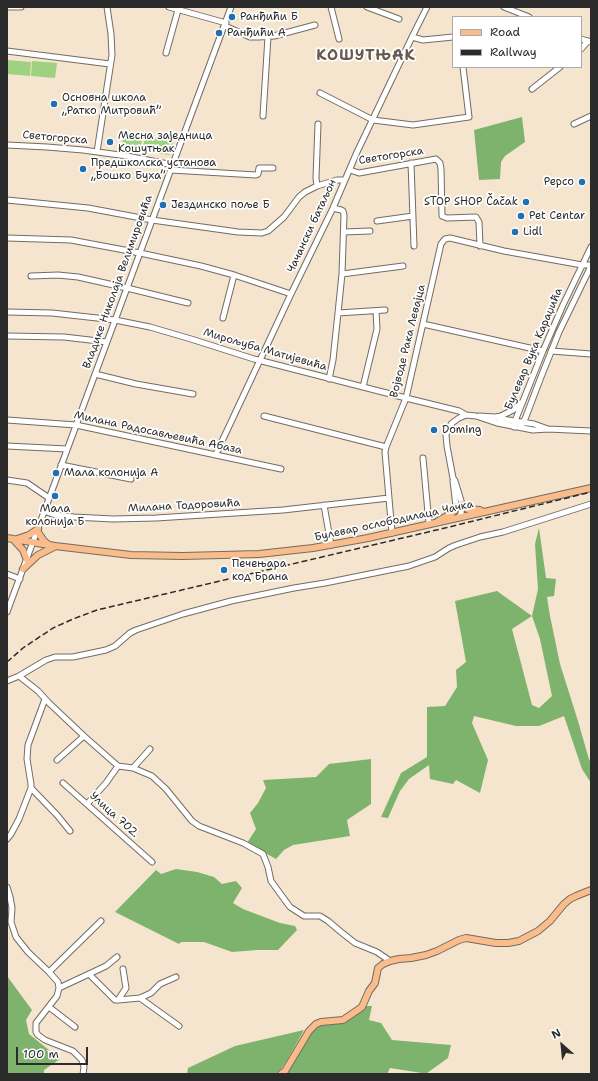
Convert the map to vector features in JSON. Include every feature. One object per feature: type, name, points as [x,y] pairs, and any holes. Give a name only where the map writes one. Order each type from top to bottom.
[{"type":"main road","name":"Булевар ослободилаца Чачка","points":[[12,539],[52,546],[131,555],[183,556],[254,554],[331,545],[392,533],[461,516],[591,488]]},
{"type":"main road","points":[[462,504],[468,509],[485,512]]},
{"type":"main road","points":[[436,523],[454,511],[456,506]]},
{"type":"main road","points":[[12,539],[29,535],[38,530],[42,538],[52,546],[38,555],[24,569]]},
{"type":"main road","points":[[12,539],[23,550],[27,560]]},
{"type":"main road","points":[[281,1074],[285,1071],[309,1031],[316,1024],[344,1020],[362,1007],[369,991],[375,983],[378,968],[384,964],[390,961],[437,952],[459,940],[466,938],[496,943],[519,941],[538,931],[550,921],[570,899],[591,890]]},
{"type":"street","points":[[7,7],[21,7]]},
{"type":"street","points":[[97,152],[112,55],[112,41],[107,7]]},
{"type":"street","points":[[169,7],[225,24],[250,36],[268,37],[315,25]]},
{"type":"street","name":"Владике Николаја Велимировића","points":[[7,612],[231,7]]},
{"type":"street","points":[[331,7],[339,39]]},
{"type":"street","points":[[367,7],[399,19]]},
{"type":"street","name":"Чачански батаљон","points":[[216,454],[290,294],[333,208],[427,7]]},
{"type":"street","points":[[504,7],[519,15]]},
{"type":"street","points":[[166,53],[178,10]]},
{"type":"street","points":[[263,116],[268,37]]},
{"type":"street","points":[[412,37],[424,40],[452,37]]},
{"type":"street","points":[[7,51],[110,64]]},
{"type":"street","points":[[320,93],[374,120],[413,124],[469,117],[463,68]]},
{"type":"street","points":[[532,89],[559,68]]},
{"type":"street","points":[[574,124],[591,116]]},
{"type":"street","points":[[317,186],[318,124]]},
{"type":"street","name":"Светогорска","points":[[7,145],[52,147],[97,152],[172,168],[256,175],[258,174],[258,168],[273,168]]},
{"type":"street","name":"Светогорска","points":[[350,170],[359,172],[436,159],[440,164],[441,169],[442,216],[447,218],[476,217],[479,222],[480,246]]},
{"type":"street","points":[[411,163],[414,246]]},
{"type":"street","points":[[7,200],[83,208],[152,220],[238,232],[262,233],[268,231],[284,218],[302,195],[317,186],[337,180],[345,180]]},
{"type":"street","points":[[329,379],[333,360],[342,274],[344,232],[344,213],[341,210],[333,208]]},
{"type":"street","points":[[377,221],[413,216]]},
{"type":"street","points":[[344,232],[370,231]]},
{"type":"street","points":[[7,238],[71,240],[140,253],[201,266],[234,275],[290,294]]},
{"type":"street","name":"Војводе Рака Левајца","points":[[392,533],[385,452],[386,446],[406,398],[441,244],[445,239],[450,238],[480,246]]},
{"type":"street","points":[[480,246],[591,266]]},
{"type":"street","name":"Булевар Вука Караџића","points":[[591,247],[563,305],[514,424],[521,424],[523,422],[567,315],[591,266]]},
{"type":"street","points":[[342,274],[403,266]]},
{"type":"street","points":[[31,276],[51,275],[72,277],[127,288],[188,303]]},
{"type":"street","points":[[223,318],[234,275]]},
{"type":"street","points":[[338,313],[386,310]]},
{"type":"street","points":[[363,387],[378,329],[376,311]]},
{"type":"street","name":"Мирољуба Матијевића","points":[[7,312],[52,313],[115,320],[150,327],[260,361],[459,410],[466,415],[476,416],[496,423],[514,424]]},
{"type":"street","points":[[423,324],[543,351]]},
{"type":"street","points":[[7,336],[64,337],[107,342]]},
{"type":"street","points":[[552,351],[591,354]]},
{"type":"street","points":[[95,374],[136,384],[193,394]]},
{"type":"street","points":[[476,416],[501,416],[510,412],[522,402]]},
{"type":"street","points":[[461,516],[456,506],[446,435],[452,423],[466,415]]},
{"type":"street","points":[[264,416],[386,446]]},
{"type":"street","points":[[495,417],[533,430],[548,428],[591,431]]},
{"type":"street","name":"Милана Радосављевића Абаза","points":[[7,420],[76,425],[281,469]]},
{"type":"street","points":[[523,422],[548,428]]},
{"type":"street","points":[[7,446],[67,449]]},
{"type":"street","points":[[423,458],[429,524]]},
{"type":"street","points":[[62,465],[131,479]]},
{"type":"street","points":[[453,478],[462,504],[461,516]]},
{"type":"street","points":[[7,480],[27,483],[49,498]]},
{"type":"street","name":"Милана Тодоровића","points":[[44,511],[74,517],[138,519],[283,510],[389,498]]},
{"type":"street","points":[[7,681],[19,676],[46,660],[55,657],[73,657],[106,650],[115,646],[136,630],[183,614],[294,588],[409,566],[435,557],[456,545],[480,537],[503,532],[591,504]]},
{"type":"street","points":[[324,505],[331,545]]},
{"type":"street","points":[[7,574],[20,579]]},
{"type":"street","points":[[19,676],[38,691],[84,736],[118,766],[133,768],[152,776],[166,789],[192,821],[199,826],[243,843],[264,854],[271,881],[290,907],[304,916],[320,916],[355,943],[377,952],[390,961]]},
{"type":"street","points":[[7,839],[19,819],[31,788],[27,759],[28,745],[45,699]]},
{"type":"street","points":[[57,760],[84,736]]},
{"type":"street","points":[[133,768],[150,749]]},
{"type":"street","points":[[87,804],[106,783],[118,766]]},
{"type":"street","name":"Улица 702.","points":[[63,783],[152,862]]},
{"type":"street","points":[[31,788],[70,831]]},
{"type":"street","points":[[7,887],[12,908],[11,922],[16,937],[28,952],[58,982],[59,988],[57,996],[36,1023],[36,1032],[45,1040],[73,1051],[82,1060],[84,1067],[83,1074]]},
{"type":"street","points":[[49,972],[101,921]]},
{"type":"street","points":[[59,988],[106,966],[117,957]]},
{"type":"street","points":[[118,1000],[126,988],[123,969]]},
{"type":"street","points":[[89,974],[115,1000],[140,998],[150,993],[160,984],[176,977]]},
{"type":"street","points":[[140,998],[179,1026]]},
{"type":"street","points":[[49,1007],[75,1027]]},
{"type":"green space","points":[[7,60],[31,62],[30,76],[7,74]]},
{"type":"green space","points":[[32,61],[57,63],[55,78],[31,76]]},
{"type":"green space","points":[[522,117],[525,142],[505,156],[501,162],[500,179],[479,180],[474,130]]},
{"type":"green space","points":[[123,137],[142,140],[140,150],[122,147]]},
{"type":"green space","points":[[145,137],[173,142],[170,155],[142,151]]},
{"type":"green space","points":[[539,528],[546,578],[556,579],[554,596],[547,597],[550,616],[560,664],[591,764],[591,783],[582,769],[564,716],[539,726],[516,726],[474,716],[472,723],[488,760],[480,793],[456,780],[453,784],[430,779],[429,765],[409,779],[400,791],[388,818],[381,817],[401,773],[427,757],[427,707],[445,706],[457,687],[456,670],[466,662],[455,601],[497,591],[532,616],[538,589],[535,544]],"holes":[[[532,616],[540,639],[552,696],[539,708],[532,705],[512,629]]]},
{"type":"green space","points":[[371,759],[371,804],[347,820],[350,836],[293,845],[284,850],[276,859],[247,843],[256,829],[250,813],[258,803],[266,788],[263,780],[316,777],[329,764]]},
{"type":"green space","points":[[176,869],[197,872],[214,877],[222,884],[236,881],[242,888],[233,903],[243,909],[280,923],[295,926],[297,930],[278,950],[232,952],[204,942],[181,942],[179,944],[115,912],[156,870],[161,874]]},
{"type":"green space","points":[[7,976],[32,1010],[26,1020],[29,1034],[60,1059],[44,1070],[44,1074],[7,1074]]},
{"type":"green space","points":[[366,1006],[372,1006],[369,1020],[381,1023],[392,1040],[451,1045],[448,1058],[427,1073],[428,1074],[390,1068],[387,1074],[284,1074],[309,1038],[314,1024],[338,1023]]},
{"type":"green space","points":[[304,1030],[287,1060],[281,1069],[275,1074],[187,1074],[188,1068],[235,1046]]},
{"type":"railway","points":[[7,662],[23,648],[53,628],[97,610],[591,492]]},
{"type":"place","name":"Ранђићи Б","points":[[232,17]]},
{"type":"place","name":"Ранђићи А","points":[[219,33]]},
{"type":"place","name":"Основна школа „Ратко Митровић”","points":[[54,104]]},
{"type":"place","name":"Месна заједница Кошутњак","points":[[110,142]]},
{"type":"place","name":"Предшколска установа „Бошко Буха”","points":[[83,169]]},
{"type":"place","name":"Pepco","points":[[582,182]]},
{"type":"place","name":"STOP SHOP Čačak","points":[[526,202]]},
{"type":"place","name":"Јездинско поље Б","points":[[163,205]]},
{"type":"place","name":"Pet Centar","points":[[521,216]]},
{"type":"place","name":"Lidl","points":[[515,232]]},
{"type":"place","name":"Doming","points":[[434,430]]},
{"type":"place","name":"Мала колонија А","points":[[56,473]]},
{"type":"place","name":"Мала колонија Б","points":[[55,496]]},
{"type":"place","name":"Печењара код Брана","points":[[224,570]]},
{"type":"district","name":"КОШУТЊАК","points":[[366,56]]}]
